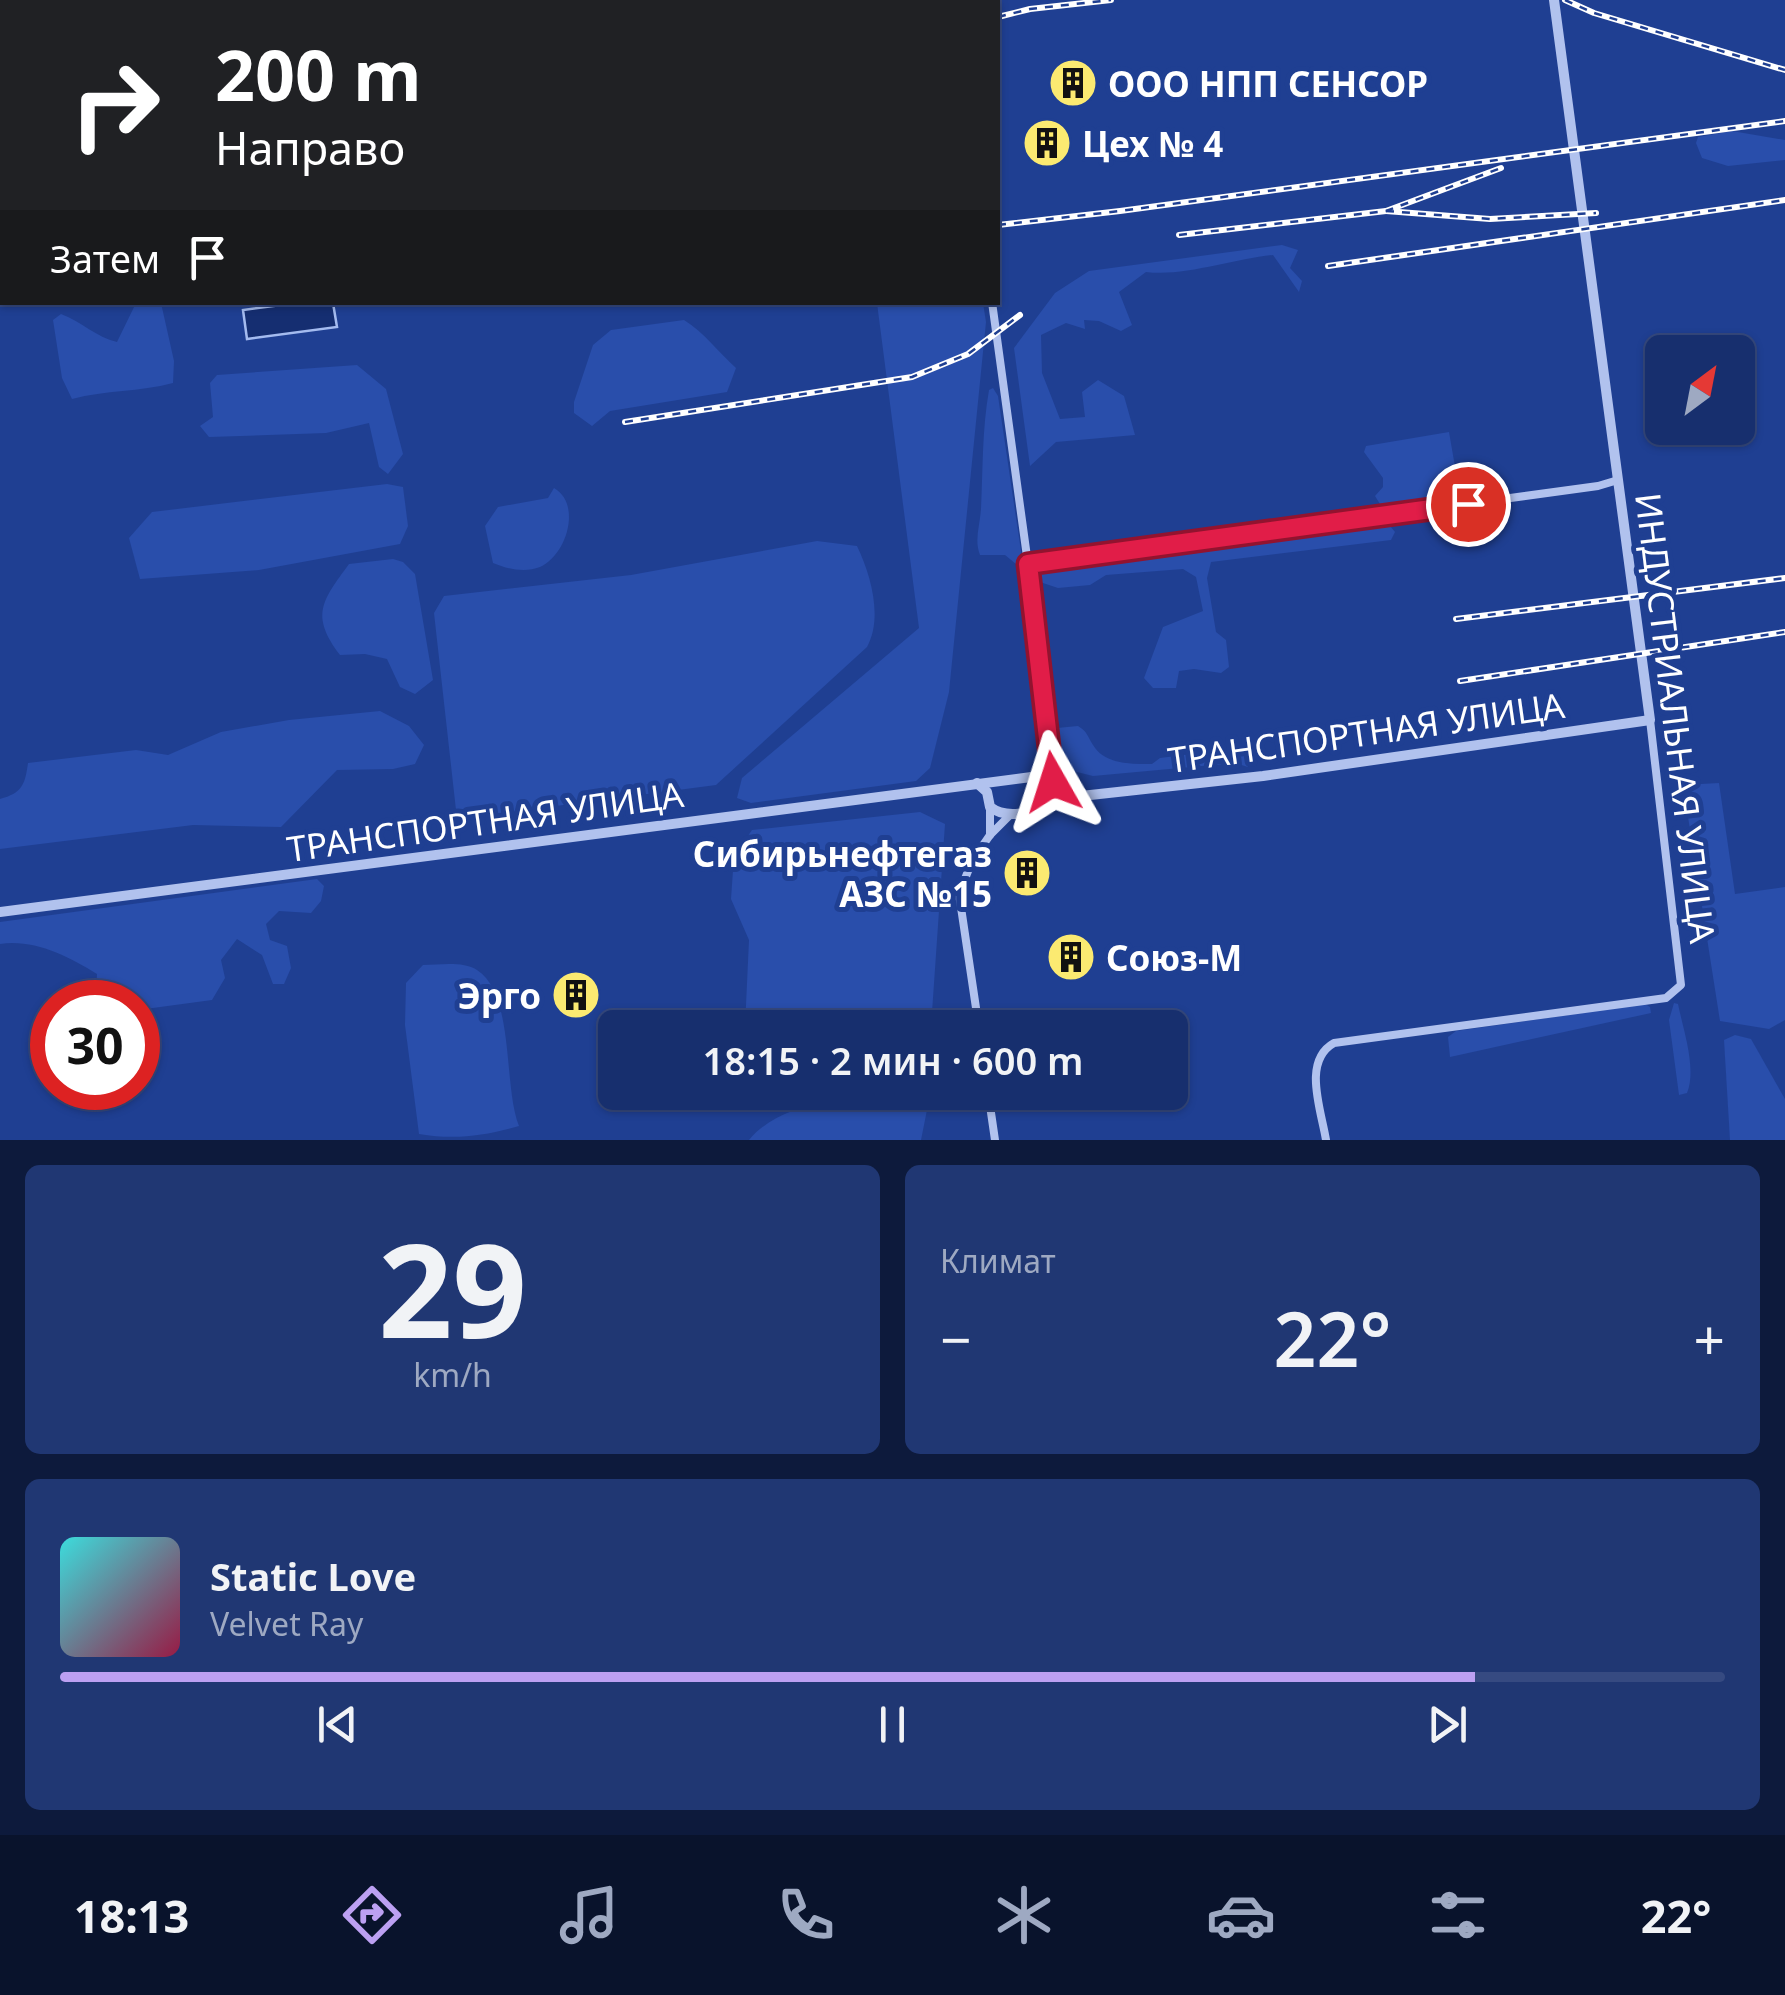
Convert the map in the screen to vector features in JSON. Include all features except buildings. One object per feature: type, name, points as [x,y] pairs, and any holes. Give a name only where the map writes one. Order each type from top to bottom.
[{"type":"street","name":"ИНДУСТРИАЛЬНАЯ УЛИЦА","points":[[1326,1140],[1316,1063],[1322,1050],[1334,1043],[1666,998],[1682,985],[1554,0]]},
{"type":"street","points":[[992,305],[1028,564],[1054,799]]},
{"type":"street","points":[[1028,564],[1598,486],[1618,480]]},
{"type":"street","name":"ТРАНСПОРТНАЯ УЛИЦА","points":[[1010,815],[1054,799],[1263,776],[1650,720]]},
{"type":"street","points":[[1050,748],[1039,776],[1089,796]]},
{"type":"street","name":"ТРАНСПОРТНАЯ УЛИЦА","points":[[0,912],[1039,776]]},
{"type":"street","points":[[987,792],[996,781]]},
{"type":"street","points":[[977,783],[987,792],[990,835]]},
{"type":"street","points":[[990,807],[999,814],[1010,815]]},
{"type":"street","points":[[976,1010],[960,894],[972,861],[1010,815]]},
{"type":"street","points":[[991,1110],[995,1140]]},
{"type":"shaded area","points":[[1732,131],[1785,140],[1785,160],[1728,166],[1702,158],[1696,143],[1698,137]]},
{"type":"shaded area","points":[[1282,245],[1298,250],[1290,268],[1302,281],[1299,292],[1273,255],[1192,270],[1146,272],[1119,292],[1132,325],[1121,331],[1099,321],[1084,320],[1085,329],[1066,323],[1041,335],[1042,373],[1060,419],[1085,417],[1082,392],[1098,380],[1124,396],[1135,435],[1056,442],[1030,466],[1014,348],[1055,293],[1089,271]]},
{"type":"shaded area","points":[[135,305],[161,305],[174,361],[173,383],[72,399],[62,378],[53,320],[61,314],[117,342]]},
{"type":"shaded area","points":[[333,305],[337,327],[247,339],[243,310]]},
{"type":"shaded area","points":[[877,305],[983,305],[986,322],[949,692],[930,768],[916,781],[751,803],[737,798],[742,778],[919,628]]},
{"type":"shaded area","points":[[684,320],[736,368],[727,392],[610,411],[592,426],[574,413],[593,345],[611,330]]},
{"type":"shaded area","points":[[357,365],[386,389],[403,454],[388,474],[379,467],[369,423],[326,433],[209,437],[200,426],[213,417],[210,383],[217,375]]},
{"type":"shaded area","points":[[993,388],[998,396],[1022,558],[1016,564],[1005,555],[980,555],[977,544],[985,420],[989,390]]},
{"type":"shaded area","points":[[1449,432],[1458,484],[1479,483],[1477,492],[1380,504],[1375,496],[1383,487],[1383,478],[1364,452],[1366,446]]},
{"type":"shaded area","points":[[387,484],[403,487],[408,526],[400,544],[259,570],[140,579],[129,538],[152,512]]},
{"type":"shaded area","points":[[554,488],[563,495],[569,517],[558,552],[534,569],[516,570],[493,563],[485,526],[498,507],[548,498]]},
{"type":"shaded area","points":[[1386,521],[1395,532],[1391,540],[1211,562],[1207,578],[1216,632],[1226,640],[1229,667],[1221,673],[1179,671],[1176,688],[1153,688],[1144,678],[1163,627],[1203,611],[1196,577],[1183,569],[1106,575],[1090,585],[1058,588],[1037,581],[1036,570]]},
{"type":"shaded area","points":[[817,541],[857,546],[873,596],[872,636],[867,647],[716,785],[457,819],[434,613],[444,596],[631,575]]},
{"type":"shaded area","points":[[393,559],[403,562],[415,574],[433,680],[415,694],[400,687],[387,659],[365,654],[340,655],[323,618],[326,599],[349,564]]},
{"type":"shaded area","points":[[380,711],[409,726],[424,745],[415,764],[393,769],[337,770],[281,827],[193,825],[0,849],[0,799],[21,787],[28,763],[136,750],[168,755],[221,732]]},
{"type":"shaded area","points":[[1078,726],[1098,752],[1120,762],[1152,764],[1160,758],[1239,748],[1246,751],[1248,767],[1235,763],[1093,776],[1073,771],[1061,749],[1057,728]]},
{"type":"shaded area","points":[[1719,783],[1735,894],[1785,887],[1785,1020],[1769,1029],[1720,1021],[1683,785]]},
{"type":"shaded area","points":[[920,812],[945,824],[932,1010],[746,1010],[749,940],[731,899],[734,856],[752,830]]},
{"type":"shaded area","points":[[317,879],[324,886],[321,901],[311,913],[279,911],[266,924],[270,940],[287,946],[291,968],[284,984],[273,984],[262,955],[237,939],[221,960],[225,978],[212,1000],[160,1007],[160,980],[97,980],[97,974],[50,950],[0,944],[0,922]]},
{"type":"shaded area","points":[[423,965],[465,965],[489,982],[503,1019],[519,1126],[470,1136],[419,1134],[405,1025],[406,983]]},
{"type":"shaded area","points":[[1674,1003],[1678,1004],[1691,1072],[1687,1093],[1679,1095],[1669,1020]]},
{"type":"shaded area","points":[[1645,1004],[1651,1013],[1450,1057],[1448,1037],[1456,1031]]},
{"type":"shaded area","points":[[1735,1035],[1751,1039],[1785,1099],[1785,1140],[1730,1140],[1724,1040]]},
{"type":"shaded area","points":[[796,1110],[927,1110],[921,1140],[749,1140],[778,1117]]},
{"type":"railway","points":[[1000,16],[1030,9],[1111,0]]},
{"type":"railway","points":[[1565,0],[1594,13],[1785,70]]},
{"type":"railway","points":[[1000,225],[1785,121]]},
{"type":"railway","points":[[1179,235],[1386,211],[1501,168]]},
{"type":"railway","points":[[1328,266],[1785,200]]},
{"type":"railway","points":[[1386,211],[1490,219],[1596,213]]},
{"type":"railway","points":[[625,422],[912,377],[968,354],[1020,315]]},
{"type":"railway","points":[[1456,619],[1785,578]]},
{"type":"railway","points":[[1460,681],[1785,632]]},
{"type":"place","name":"ООО НПП СЕНСОР","points":[[1073,83]]},
{"type":"place","name":"Цех № 4","points":[[1047,143]]},
{"type":"place","name":"Сибирьнефтегаз АЗС №15","points":[[1027,873]]},
{"type":"place","name":"Союз-М","points":[[1071,957]]},
{"type":"place","name":"Эрго","points":[[576,995]]},
{"type":"route","points":[[1053,782],[1028,564],[1468,504]]}]
